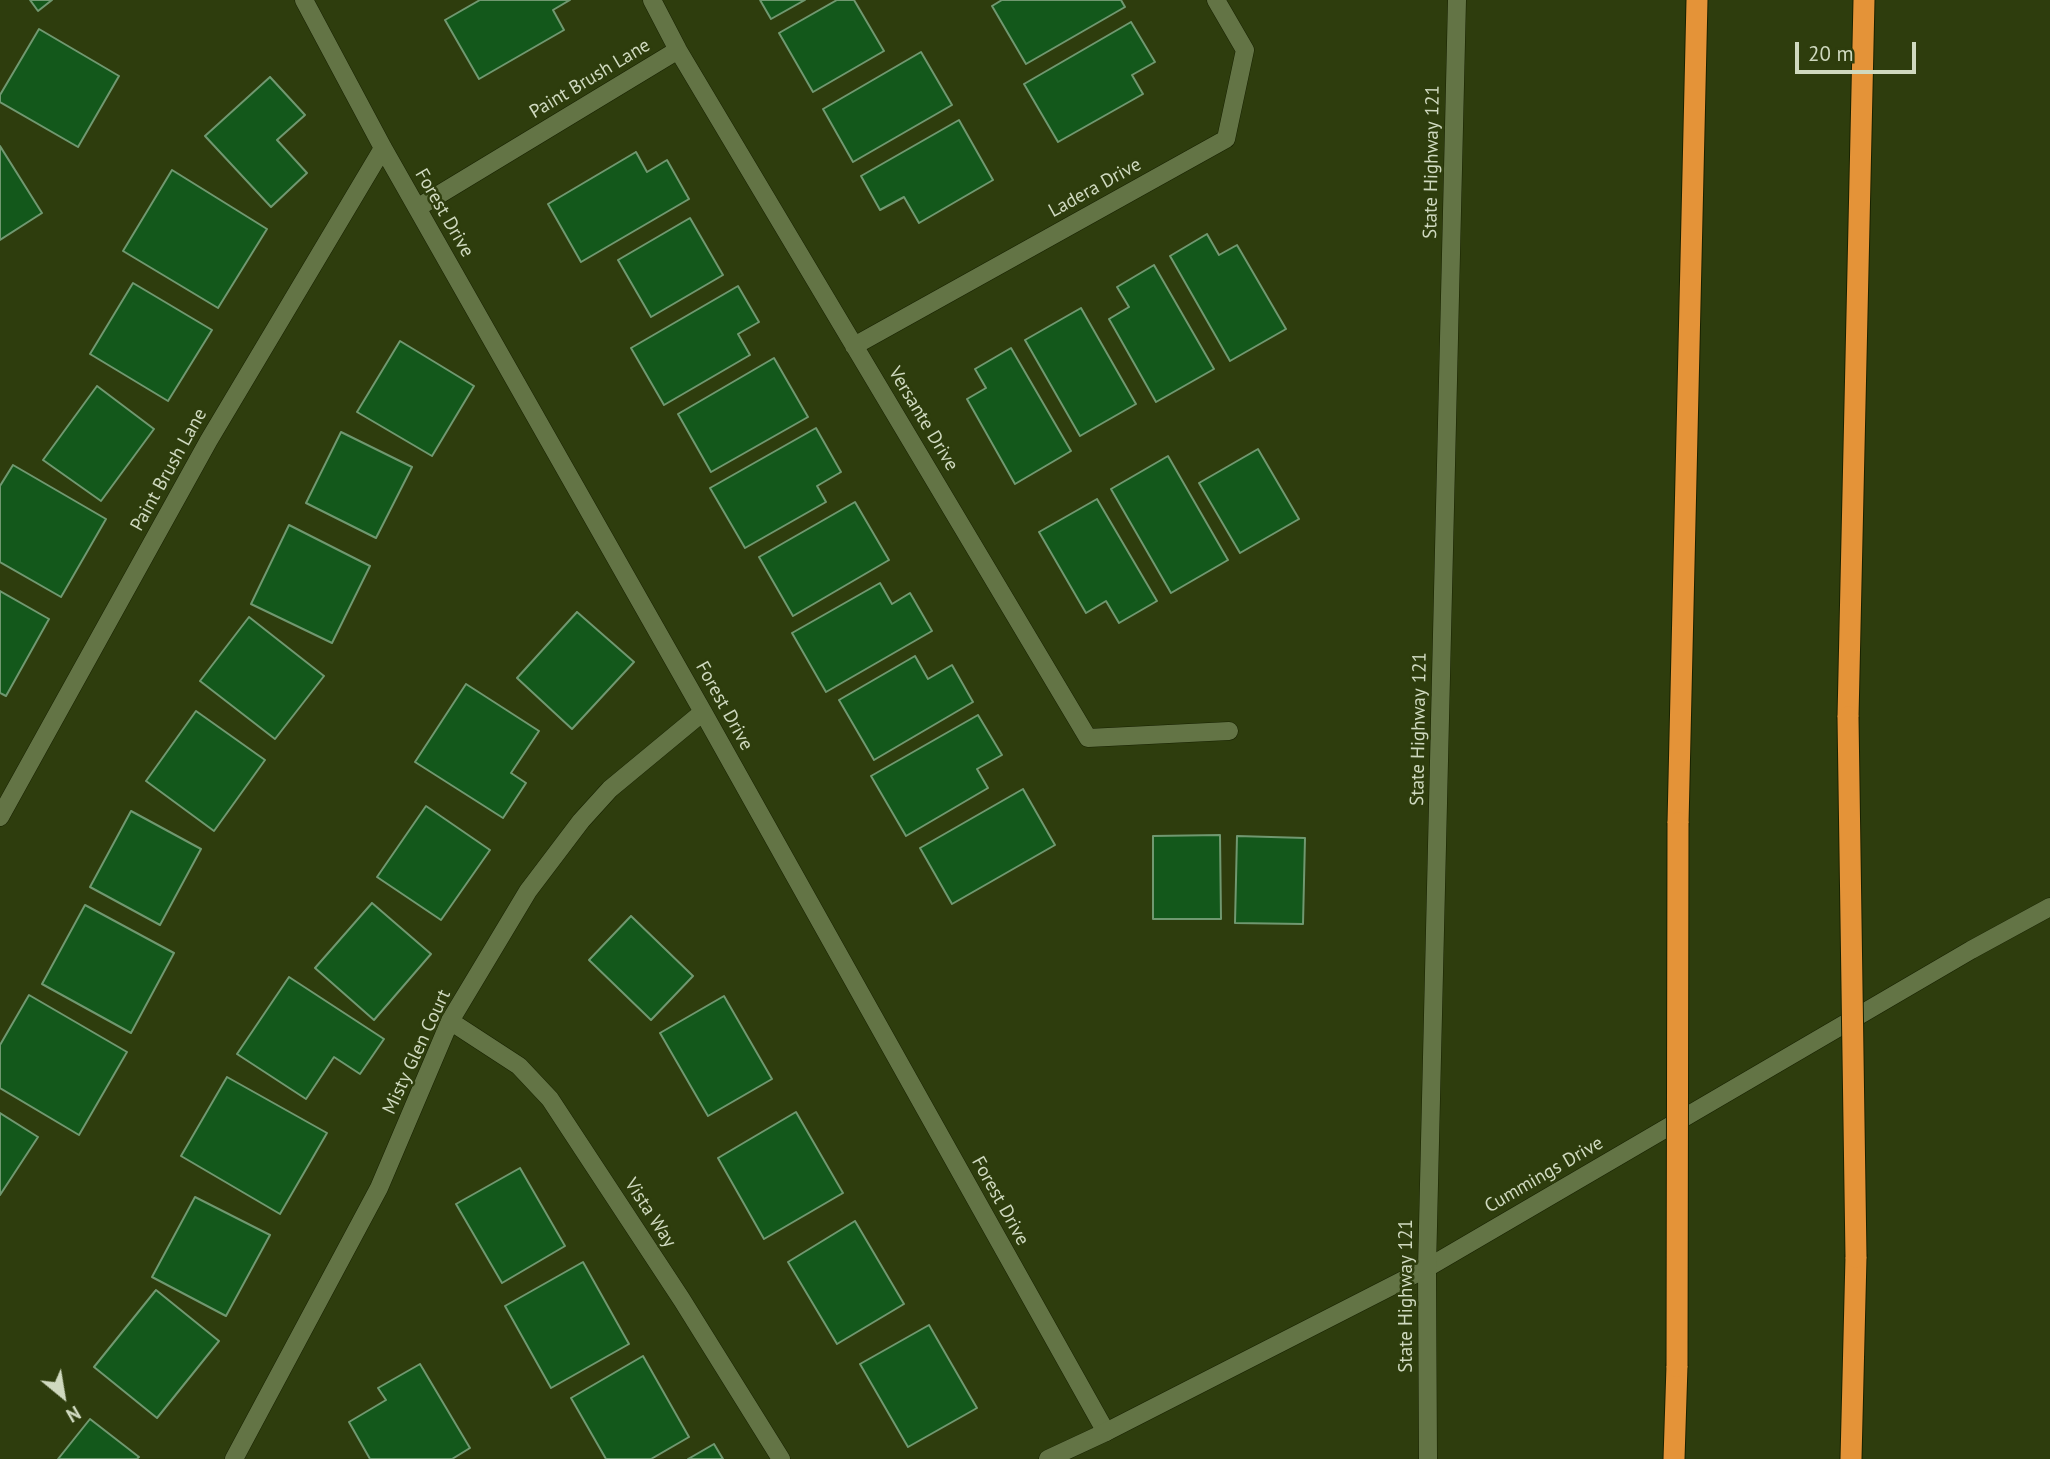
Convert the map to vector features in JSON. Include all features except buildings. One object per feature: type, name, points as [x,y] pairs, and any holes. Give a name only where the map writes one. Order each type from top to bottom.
[{"type":"highway","points":[[1674,1459],[1677,1366],[1678,823],[1697,0]]},
{"type":"highway","points":[[1851,1459],[1856,1257],[1848,717],[1864,0]]},
{"type":"street","name":"Forest Drive","points":[[304,0],[383,148],[703,712],[1106,1432]]},
{"type":"street","name":"Versante Drive","points":[[652,0],[678,50],[1088,738],[1229,731]]},
{"type":"street","name":"Ladera Drive","points":[[854,346],[1226,138],[1245,50],[1216,0]]},
{"type":"street","name":"State Highway 121","points":[[1428,1459],[1427,1268],[1457,0]]},
{"type":"street","name":"Paint Brush Lane","points":[[417,208],[678,50]]},
{"type":"street","name":"Paint Brush Lane","points":[[0,817],[209,440],[383,148]]},
{"type":"street","name":"Misty Glen Court","points":[[234,1459],[379,1188],[450,1021],[527,891],[581,821],[610,789],[703,712]]},
{"type":"street","name":"Cummings Drive","points":[[1048,1459],[1427,1268],[2050,906]]},
{"type":"street","name":"Vista Way","points":[[450,1021],[520,1066],[550,1099],[682,1300],[781,1459]]}]
